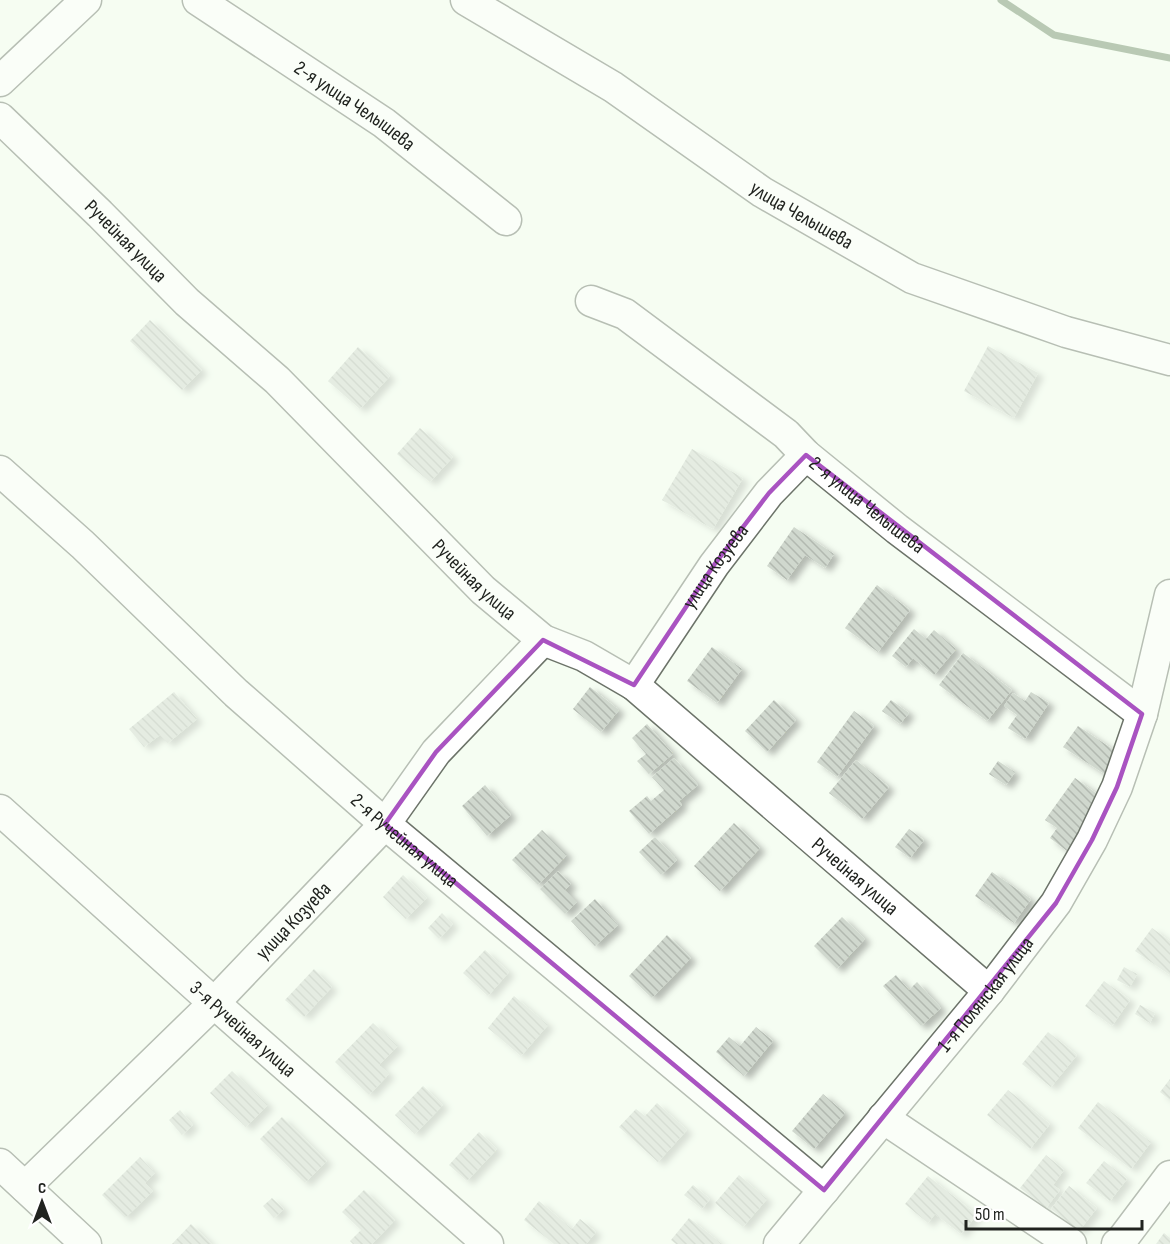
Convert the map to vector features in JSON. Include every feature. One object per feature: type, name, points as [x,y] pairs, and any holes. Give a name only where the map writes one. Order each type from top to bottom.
[{"type":"street","points":[[0,81],[86,0]]},
{"type":"street","name":"2-я улица Челышева","points":[[198,0],[384,123],[506,220]]},
{"type":"street","name":"улица Челышева","points":[[466,0],[613,87],[762,192],[912,279],[1066,332],[1170,360]]},
{"type":"street","name":"Ручейная улица","points":[[0,118],[187,302],[276,381],[483,590],[543,640],[584,656],[634,685],[989,991]]},
{"type":"street","name":"2-я улица Челышева","points":[[591,301],[625,314],[786,434],[806,455],[897,529],[1142,714]]},
{"type":"street","name":"улица Козуева","points":[[634,685],[714,565],[769,493],[806,455]]},
{"type":"street","name":"2-я Ручейная улица","points":[[0,471],[82,545],[236,693],[385,824],[824,1190]]},
{"type":"street","name":"1-я Полянская улица","points":[[779,1244],[989,991],[1056,903],[1087,849],[1117,787],[1142,714],[1170,595]]},
{"type":"street","name":"улица Козуева","points":[[25,1187],[214,1003],[385,824],[436,752],[543,640]]},
{"type":"street","name":"3-я Ручейная улица","points":[[0,810],[214,1003],[488,1244]]},
{"type":"street","points":[[883,1118],[1071,1244]]},
{"type":"street","points":[[0,1164],[86,1244]]},
{"type":"street","points":[[1117,1244],[1170,1176]]},
{"type":"highlighted area","points":[[806,455],[1142,714],[1117,787],[1092,840],[1056,903],[824,1190],[385,824],[436,752],[543,640],[634,685],[714,565],[769,493]]},
{"type":"building","points":[[150,320],[202,370],[182,390],[130,341]]},
{"type":"building","points":[[988,346],[1038,373],[1014,418],[964,391]]},
{"type":"building","points":[[358,347],[390,376],[360,409],[328,381]]},
{"type":"building","points":[[420,428],[453,457],[430,482],[397,454]]},
{"type":"building","points":[[692,449],[743,478],[713,529],[662,500]]},
{"type":"building","points":[[794,527],[834,554],[825,568],[805,555],[787,580],[767,566]]},
{"type":"building","points":[[877,585],[910,610],[878,652],[845,628]]},
{"type":"building","points":[[914,629],[926,639],[934,630],[956,649],[934,675],[913,658],[906,667],[892,656]]},
{"type":"building","points":[[712,647],[742,669],[717,703],[687,681]]},
{"type":"building","points":[[963,653],[1012,690],[987,721],[939,685]]},
{"type":"building","points":[[590,687],[619,710],[601,732],[573,709]]},
{"type":"building","points":[[174,692],[197,719],[168,743],[160,735],[144,747],[129,729]]},
{"type":"building","points":[[1031,692],[1049,703],[1025,739],[1008,728],[1017,715],[1004,706],[1013,693],[1025,701]]},
{"type":"building","points":[[774,700],[796,720],[767,752],[745,731]]},
{"type":"building","points":[[891,700],[909,713],[900,724],[882,711]]},
{"type":"building","points":[[854,711],[874,726],[837,777],[817,762]]},
{"type":"building","points":[[647,724],[673,754],[649,774],[637,761],[646,754],[632,738]]},
{"type":"building","points":[[1078,726],[1120,754],[1106,775],[1063,747]]},
{"type":"building","points":[[674,758],[698,785],[679,801],[682,805],[649,834],[629,811],[647,796],[651,801],[664,790],[652,777]]},
{"type":"building","points":[[856,760],[889,787],[862,819],[829,793]]},
{"type":"building","points":[[998,761],[1015,772],[1006,785],[989,774]]},
{"type":"building","points":[[1075,778],[1104,799],[1067,851],[1050,838],[1057,828],[1045,820]]},
{"type":"building","points":[[485,785],[511,815],[487,836],[462,806]]},
{"type":"building","points":[[734,823],[760,848],[720,891],[694,866]]},
{"type":"building","points":[[909,829],[924,840],[910,858],[895,847]]},
{"type":"building","points":[[542,830],[567,855],[538,885],[512,860]]},
{"type":"building","points":[[655,837],[677,860],[661,875],[639,852]]},
{"type":"building","points":[[558,871],[571,884],[565,890],[577,902],[565,914],[540,889]]},
{"type":"building","points":[[992,872],[1031,899],[1014,923],[975,896]]},
{"type":"building","points":[[403,875],[427,898],[406,919],[383,897]]},
{"type":"building","points":[[595,899],[618,925],[595,946],[571,921]]},
{"type":"building","points":[[442,913],[453,924],[439,939],[428,928]]},
{"type":"building","points":[[842,917],[865,939],[837,969],[814,946]]},
{"type":"building","points":[[1152,928],[1170,941],[1170,975],[1135,951]]},
{"type":"building","points":[[667,935],[691,958],[652,998],[629,976]]},
{"type":"building","points":[[485,950],[509,972],[488,996],[463,973]]},
{"type":"building","points":[[1124,967],[1137,974],[1130,987],[1117,980]]},
{"type":"building","points":[[314,969],[332,987],[304,1017],[285,1000]]},
{"type":"building","points":[[896,975],[909,990],[917,982],[941,1008],[921,1026],[883,986]]},
{"type":"building","points":[[1104,981],[1130,1000],[1112,1026],[1085,1006]]},
{"type":"building","points":[[514,996],[548,1025],[521,1056],[488,1028]]},
{"type":"building","points":[[1140,1005],[1155,1013],[1150,1023],[1135,1014]]},
{"type":"building","points":[[373,1023],[398,1046],[379,1065],[389,1074],[369,1095],[335,1062]]},
{"type":"building","points":[[756,1027],[773,1041],[744,1076],[716,1052],[729,1037],[740,1046]]},
{"type":"building","points":[[1048,1032],[1077,1055],[1051,1087],[1022,1064]]},
{"type":"building","points":[[232,1071],[268,1105],[246,1127],[210,1093]]},
{"type":"building","points":[[1170,1079],[1170,1100],[1160,1092]]},
{"type":"building","points":[[423,1086],[443,1105],[415,1134],[395,1115]]},
{"type":"building","points":[[1008,1090],[1050,1124],[1030,1149],[987,1115]]},
{"type":"building","points":[[823,1094],[845,1113],[814,1149],[792,1131]]},
{"type":"building","points":[[1098,1102],[1151,1142],[1131,1169],[1078,1128]]},
{"type":"building","points":[[657,1103],[687,1130],[658,1162],[619,1127],[636,1109],[645,1116]]},
{"type":"building","points":[[180,1110],[193,1125],[182,1135],[169,1120]]},
{"type":"building","points":[[282,1117],[327,1161],[305,1183],[260,1139]]},
{"type":"building","points":[[479,1132],[497,1149],[467,1181],[449,1165]]},
{"type":"building","points":[[1046,1155],[1064,1170],[1053,1185],[1060,1190],[1046,1208],[1020,1188]]},
{"type":"building","points":[[140,1157],[155,1173],[145,1183],[153,1191],[125,1218],[102,1195]]},
{"type":"building","points":[[1104,1161],[1127,1179],[1110,1201],[1086,1183]]},
{"type":"building","points":[[739,1175],[767,1199],[743,1227],[715,1203]]},
{"type":"building","points":[[928,1176],[977,1215],[961,1234],[935,1214],[928,1223],[905,1204]]},
{"type":"building","points":[[693,1185],[710,1199],[702,1209],[684,1195]]},
{"type":"building","points":[[1069,1186],[1097,1208],[1079,1231],[1051,1209]]},
{"type":"building","points":[[364,1190],[395,1220],[372,1244],[353,1244],[350,1241],[361,1230],[342,1212]]},
{"type":"building","points":[[272,1198],[284,1209],[274,1218],[263,1206]]},
{"type":"building","points":[[539,1201],[572,1229],[580,1219],[596,1232],[586,1244],[554,1244],[524,1220]]},
{"type":"building","points":[[689,1218],[722,1244],[676,1244],[671,1240]]},
{"type":"building","points":[[191,1224],[212,1244],[172,1244]]},
{"type":"building","points":[[1164,1233],[1170,1238],[1170,1244],[1156,1244]]},
{"type":"waterway","points":[[1001,0],[1054,35],[1170,58]]}]
